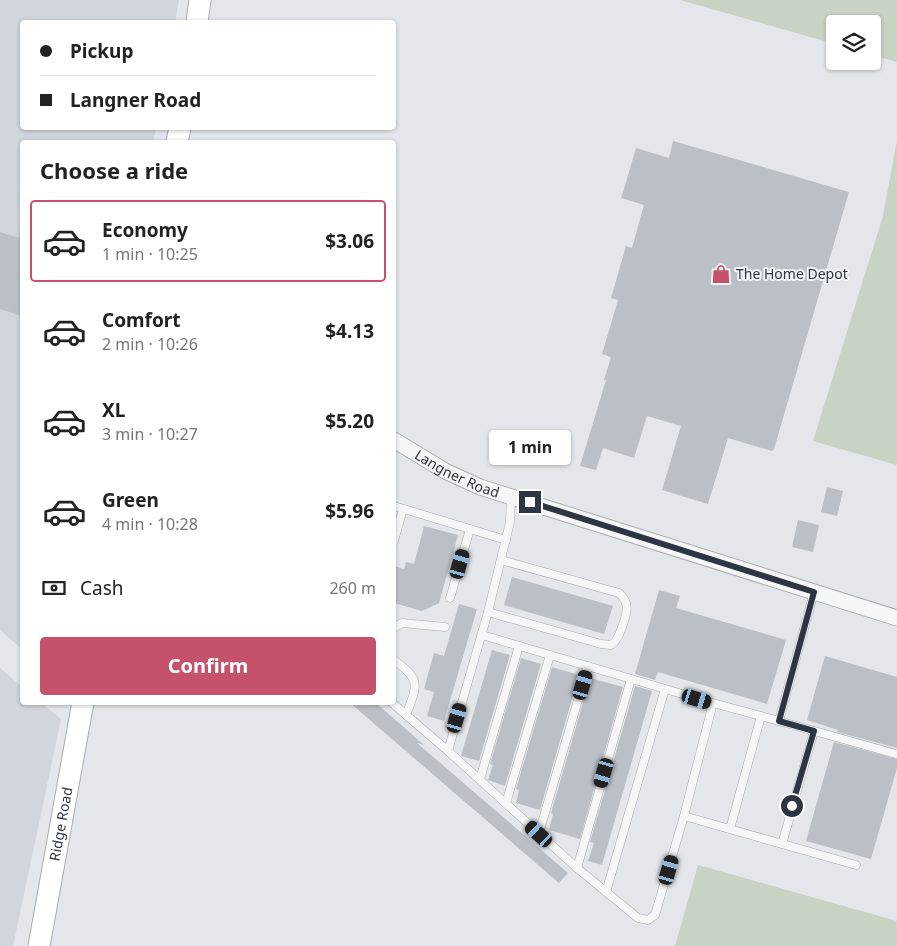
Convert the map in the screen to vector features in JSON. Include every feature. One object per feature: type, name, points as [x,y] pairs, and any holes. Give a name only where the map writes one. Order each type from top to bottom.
[{"type":"street","points":[[197,20],[200,0]]},
{"type":"street","name":"Langner Road","points":[[396,441],[434,465],[480,487],[897,618]]},
{"type":"street","name":"Ridge Road","points":[[39,946],[82,705]]},
{"type":"lane","points":[[448,750],[482,635],[506,540],[510,522],[511,496]]},
{"type":"lane","points":[[396,507],[506,540]]},
{"type":"lane","points":[[396,534],[403,509]]},
{"type":"lane","points":[[450,598],[470,529]]},
{"type":"lane","points":[[488,612],[601,644],[611,644],[618,638],[627,610],[626,602],[619,593],[501,560]]},
{"type":"lane","points":[[779,721],[814,592]]},
{"type":"lane","points":[[396,627],[402,623],[445,627]]},
{"type":"lane","points":[[482,635],[713,703],[896,754]]},
{"type":"lane","points":[[480,779],[519,646]]},
{"type":"lane","points":[[506,803],[550,655]]},
{"type":"lane","points":[[396,662],[410,672],[414,680],[413,697],[406,715]]},
{"type":"lane","points":[[539,834],[588,666]]},
{"type":"lane","points":[[577,868],[631,679]]},
{"type":"lane","points":[[606,892],[665,689]]},
{"type":"lane","points":[[394,705],[448,750],[577,868],[638,918],[648,920],[655,915],[684,816],[713,703]]},
{"type":"lane","points":[[730,829],[761,716]]},
{"type":"lane","points":[[782,844],[814,731]]},
{"type":"lane","points":[[684,816],[856,865]]},
{"type":"shaded area","points":[[0,0],[179,0],[175,20],[20,20],[20,130],[156,130],[153,140],[20,140],[20,647],[0,630]]},
{"type":"shaded area","points":[[0,668],[20,685],[20,705],[44,705],[61,719],[13,946],[0,946]]},
{"type":"green space","points":[[680,0],[897,0],[897,62],[881,57],[881,15],[826,15],[826,41]]},
{"type":"green space","points":[[897,140],[897,465],[813,441],[883,216]]},
{"type":"green space","points":[[698,865],[897,921],[897,946],[675,946]]},
{"type":"building","name":"The Home Depot","points":[[673,141],[849,192],[774,449],[772,451],[728,438],[708,504],[662,490],[681,426],[647,416],[634,458],[603,448],[596,470],[580,466],[611,357],[602,354],[618,300],[611,298],[626,246],[632,248],[644,205],[621,198],[636,148],[669,158]]},
{"type":"building","points":[[0,232],[20,238],[20,315],[0,309]]},
{"type":"building","points":[[827,487],[843,491],[837,516],[821,512]]},
{"type":"building","points":[[798,520],[819,525],[813,552],[792,547]]},
{"type":"building","points":[[424,526],[458,535],[439,603],[422,611],[396,604],[396,567],[404,569],[406,562],[414,564]]},
{"type":"building","points":[[512,577],[613,606],[604,634],[504,605]]},
{"type":"building","points":[[659,590],[680,596],[676,608],[786,640],[767,704],[658,672],[655,680],[635,674]]},
{"type":"building","points":[[459,604],[477,609],[444,721],[427,716],[434,692],[424,689],[434,653],[444,656]]},
{"type":"building","points":[[492,650],[510,655],[479,761],[461,756]]},
{"type":"building","points":[[825,656],[897,677],[897,748],[837,732],[838,730],[807,720]]},
{"type":"building","points":[[521,658],[541,664],[505,786],[488,780],[493,765],[490,764]]},
{"type":"building","points":[[552,667],[579,675],[540,810],[516,803],[519,790],[516,789]]},
{"type":"building","points":[[590,678],[623,687],[580,839],[549,830],[553,814],[551,813]]},
{"type":"building","points":[[635,686],[652,691],[602,865],[588,861],[594,843],[590,842]]},
{"type":"building","points":[[352,705],[378,705],[424,745],[417,743],[568,873],[559,883]]},
{"type":"building","points":[[834,742],[897,759],[897,768],[871,859],[806,841]]},
{"type":"place","name":"The Home Depot","points":[[721,274]]},
{"type":"route","points":[[530,502],[814,592],[779,721],[814,731],[792,806]]}]
